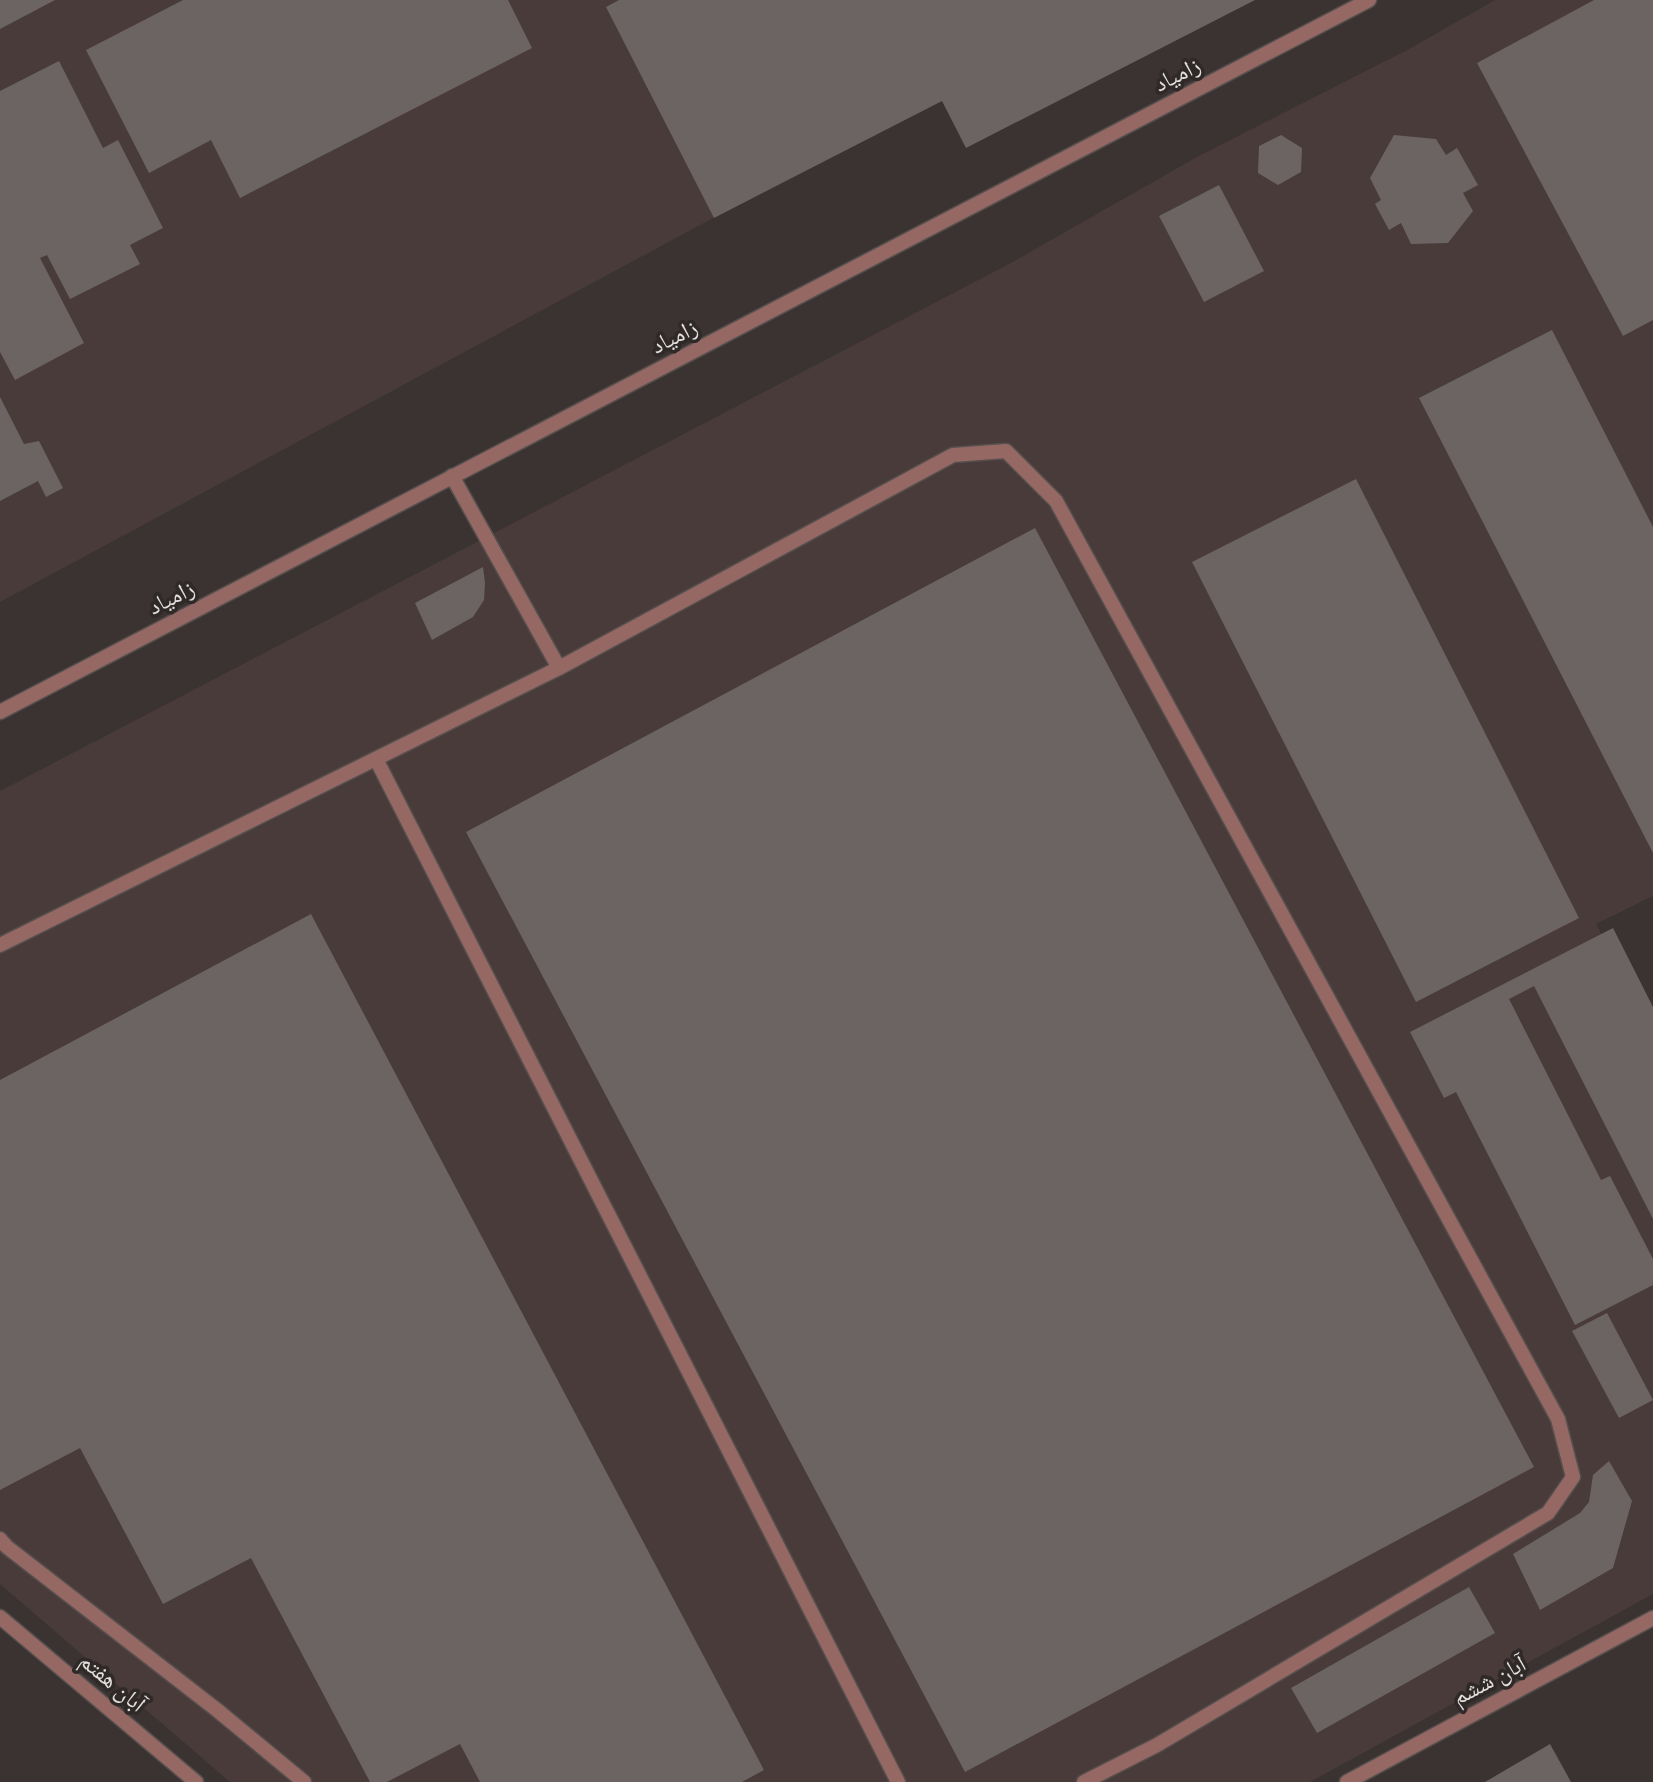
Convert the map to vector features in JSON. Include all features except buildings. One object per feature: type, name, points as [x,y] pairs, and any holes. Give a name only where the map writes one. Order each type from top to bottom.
[{"type":"street","name":"زامیاد","points":[[0,712],[1368,0]]},
{"type":"street","points":[[0,945],[559,668],[953,455],[1006,450],[1056,501],[1558,1419],[1573,1478],[1548,1513],[1157,1745],[1084,1782]]},
{"type":"street","points":[[453,476],[559,668]]},
{"type":"street","points":[[376,759],[898,1782]]},
{"type":"street","points":[[0,1539],[6,1547],[217,1710],[304,1782]]},
{"type":"street","name":"آبان هفتم","points":[[0,1617],[196,1782]]},
{"type":"street","name":"آبان ششم","points":[[1347,1782],[1653,1618]]},
{"type":"shaded area","points":[[0,0],[1118,0],[0,602]]},
{"type":"shaded area","points":[[1495,0],[1653,0],[1653,896],[1596,924],[1653,1035],[1653,1594],[1310,1782],[230,1782],[0,1584],[0,791],[1009,264],[1197,157],[1409,49]]}]
